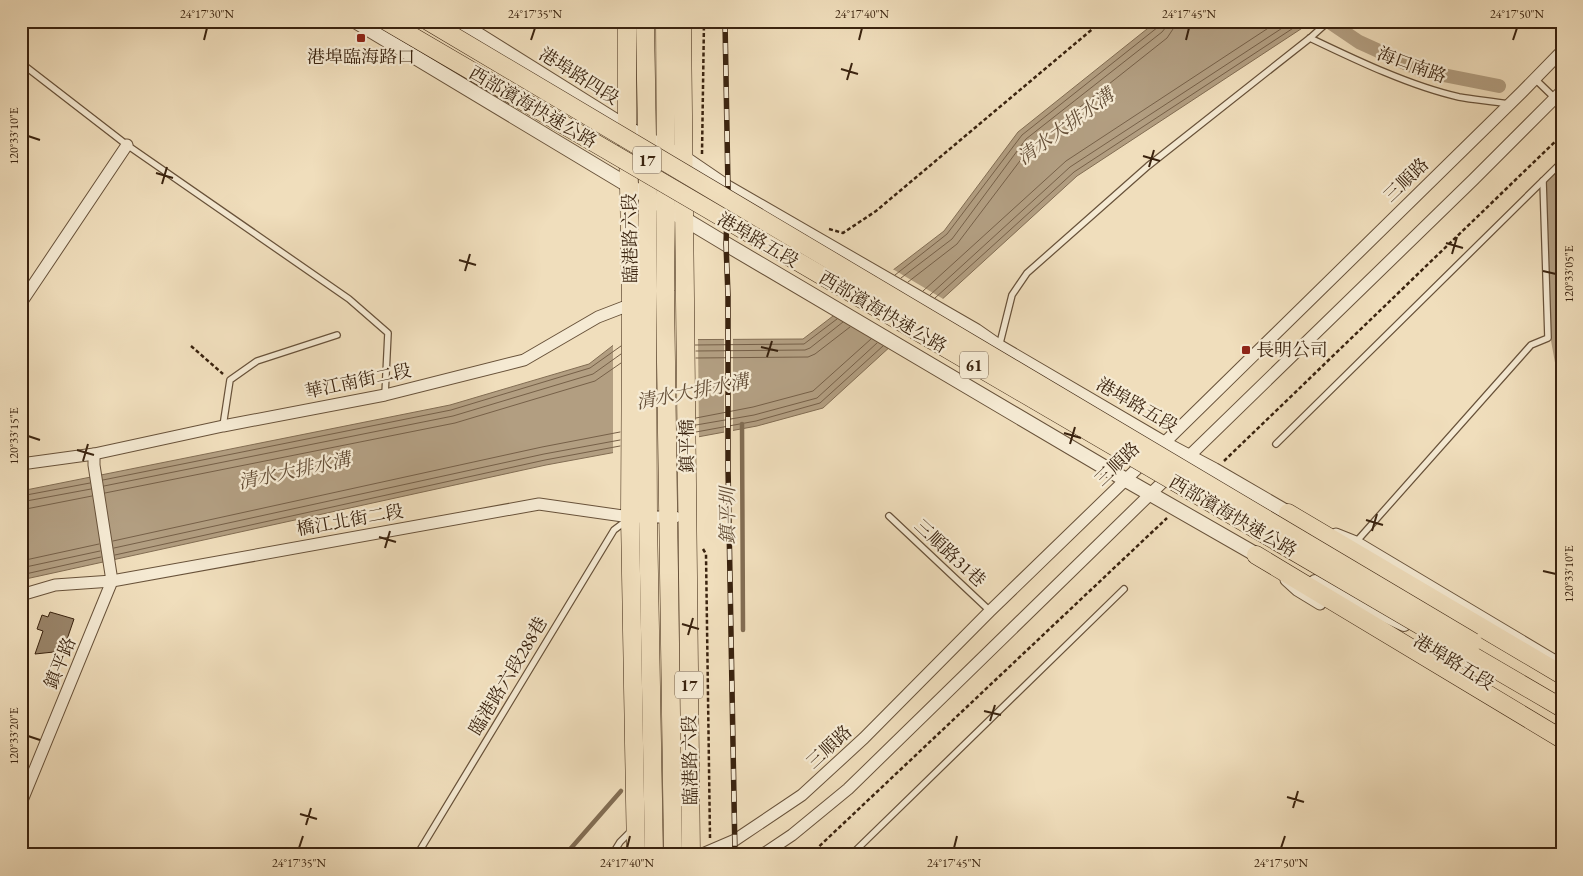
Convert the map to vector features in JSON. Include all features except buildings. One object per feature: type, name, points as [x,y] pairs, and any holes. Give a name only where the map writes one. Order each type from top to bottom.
[{"type":"main road","name":"西部濱海快速公路","points":[[386,21],[1562,708]]},
{"type":"main road","name":"西部濱海快速公路","points":[[428,21],[1562,695]]},
{"type":"main road","name":"臨港路六段","points":[[627,21],[627,128],[639,302]]},
{"type":"main road","name":"臨港路六段","points":[[639,302],[648,196],[645,21]]},
{"type":"main road","name":"臨港路六段","points":[[665,21],[665,291]]},
{"type":"main road","name":"17","points":[[682,21],[686,287]]},
{"type":"main road","name":"鎮平橋","points":[[686,287],[687,515]]},
{"type":"main road","name":"鎮平橋","points":[[665,291],[668,518]]},
{"type":"main road","name":"17","points":[[639,302],[648,516],[654,855]]},
{"type":"main road","name":"17","points":[[636,855],[630,517],[639,302]]},
{"type":"main road","points":[[1288,513],[1562,675]]},
{"type":"main road","name":"臨港路六段","points":[[687,515],[691,855]]},
{"type":"main road","name":"臨港路六段","points":[[668,518],[673,855]]},
{"type":"main road","points":[[1256,555],[1562,738]]},
{"type":"street","points":[[355,21],[630,185]]},
{"type":"street","name":"港埠路四段","points":[[456,21],[627,128],[684,158]]},
{"type":"street","name":"三順路","points":[[705,853],[735,840],[802,795],[864,738],[990,611],[1126,480],[1562,51]]},
{"type":"street","points":[[762,855],[792,835],[848,789],[1473,180],[1560,98]]},
{"type":"street","points":[[21,303],[127,145]]},
{"type":"street","name":"港埠路五段","points":[[684,158],[728,188],[1163,443],[1288,513],[1356,542],[1562,664]]},
{"type":"street","name":"港埠路五段","points":[[630,185],[953,378],[1256,555],[1414,628],[1562,713]]},
{"type":"street","name":"華江南街二段","points":[[21,464],[94,460],[223,426],[385,394],[524,360],[598,317],[665,291],[686,287]]},
{"type":"street","points":[[94,460],[112,581]]},
{"type":"street","name":"橋江北街二段","points":[[21,595],[55,585],[112,581],[539,504],[630,517],[668,518],[687,515]]},
{"type":"street","name":"港埠路五段","points":[[1288,513],[1414,628]]},
{"type":"street","name":"港埠路五段","points":[[1256,555],[1297,590],[1562,747]]},
{"type":"street","name":"鎮平路","points":[[21,803],[112,581]]},
{"type":"lane","points":[[999,347],[1012,295],[1027,273],[1148,166],[1310,38],[1328,21]]},
{"type":"lane","name":"海口南路","points":[[1310,38],[1354,59],[1408,81],[1459,97],[1509,104]]},
{"type":"lane","points":[[21,63],[127,145],[349,299],[388,332],[385,394]]},
{"type":"lane","points":[[1535,79],[1560,98]]},
{"type":"lane","points":[[1276,444],[1562,162]]},
{"type":"lane","points":[[1356,542],[1531,345],[1548,338],[1543,181]]},
{"type":"lane","points":[[223,426],[230,380],[257,361],[337,335]]},
{"type":"lane","name":"三順路31巷","points":[[888,516],[990,611]]},
{"type":"lane","name":"臨港路六段288巷","points":[[417,855],[614,530],[630,517]]},
{"type":"lane","points":[[852,855],[1124,589]]},
{"type":"lane","points":[[612,855],[620,842],[635,827]]},
{"type":"path","points":[[701,170],[704,21]]},
{"type":"path","points":[[827,229],[843,233],[876,211],[1102,21]]},
{"type":"path","points":[[191,346],[230,380]]},
{"type":"path","points":[[702,546],[706,554],[705,853]]},
{"type":"water","name":"清水大排水溝","points":[[1157,21],[1313,21],[1077,176],[823,408],[757,426],[546,465],[21,580],[21,491],[450,405],[589,364],[620,340],[803,339],[944,231],[1018,132]]},
{"type":"pier","points":[[891,268],[945,300],[892,348],[833,313]]},
{"type":"pier","points":[[698,337],[699,439],[613,455],[613,343],[620,338]]},
{"type":"pier","points":[[724,337],[733,337],[733,433],[724,434]]},
{"type":"waterway","points":[[1328,21],[1359,42],[1423,71],[1499,86]]},
{"type":"waterway","points":[[1553,180],[1554,318],[1562,362]]},
{"type":"waterway","name":"鎮平圳","points":[[742,424],[743,630]]},
{"type":"waterway","name":"鎮平圳","points":[[565,855],[621,791]]},
{"type":"railway","points":[[725,21],[728,188],[726,244],[728,295],[728,467],[735,855]]},
{"type":"place","name":"港埠臨海路口","points":[[361,38]]},
{"type":"place","name":"長明公司","points":[[1246,350]]}]
